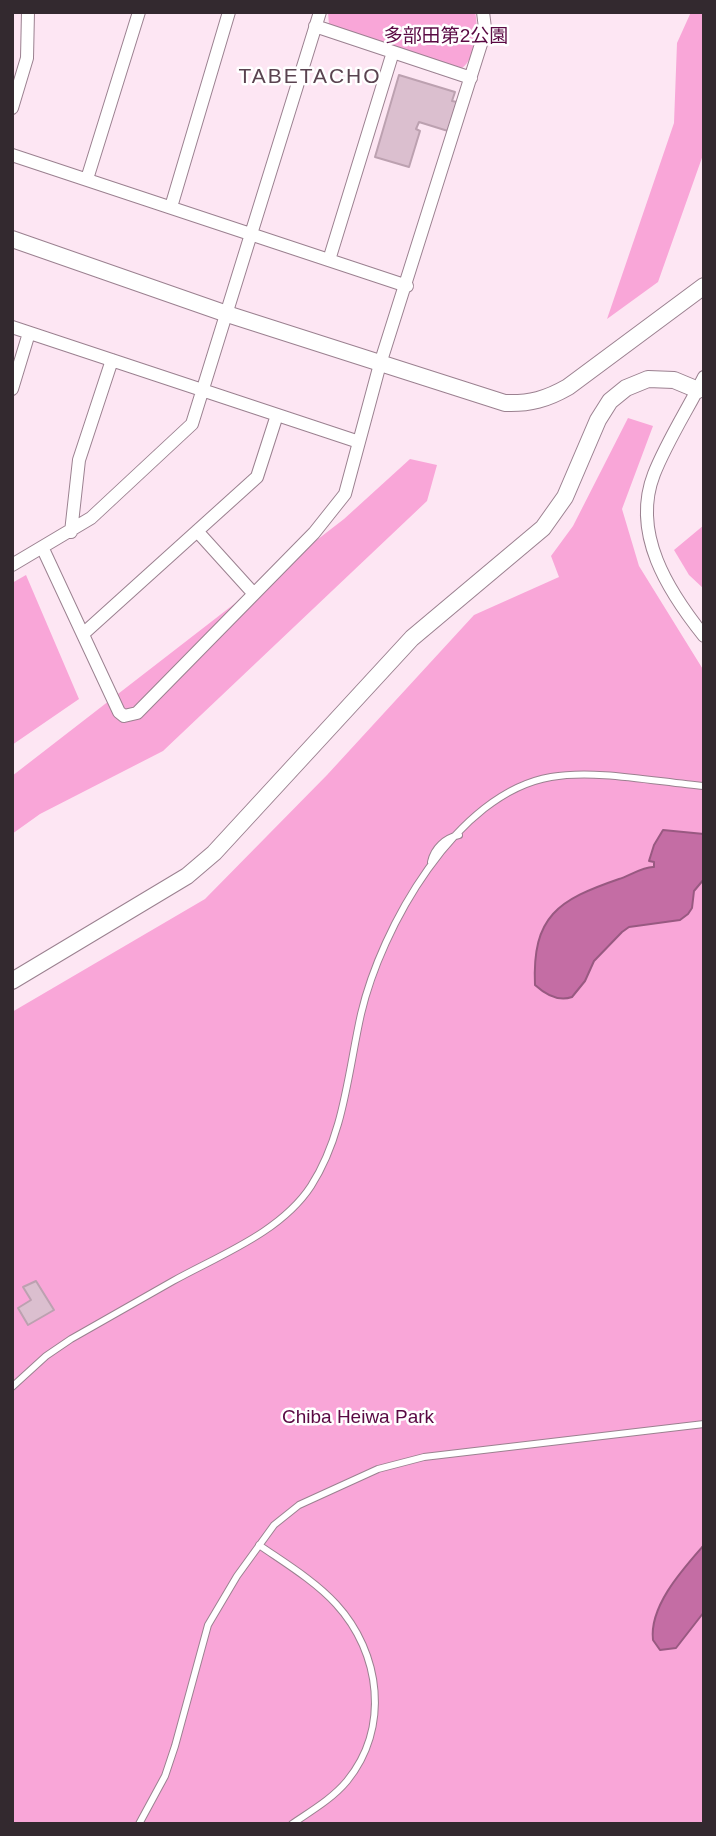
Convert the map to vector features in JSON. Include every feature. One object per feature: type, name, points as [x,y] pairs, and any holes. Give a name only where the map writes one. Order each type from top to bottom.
[{"type":"street","points":[[12,108],[27,58],[28,12]]},
{"type":"street","points":[[87,179],[139,12]]},
{"type":"street","points":[[171,207],[229,12]]},
{"type":"street","points":[[12,565],[91,519],[192,424],[320,12]]},
{"type":"street","points":[[43,549],[119,712],[130,716],[137,713],[314,533],[345,494],[380,365],[471,78],[485,28],[482,12]]},
{"type":"street","points":[[315,26],[471,78]]},
{"type":"street","points":[[329,260],[393,52]]},
{"type":"street","points":[[12,155],[407,286]]},
{"type":"street","points":[[12,239],[380,365],[505,403],[527,404],[548,398],[568,387],[704,286]]},
{"type":"street","points":[[12,327],[359,442]]},
{"type":"street","points":[[12,390],[29,333]]},
{"type":"street","points":[[71,531],[79,460],[112,360]]},
{"type":"street","points":[[12,981],[175,884],[214,853],[412,638],[543,528],[565,497],[598,420],[610,401],[626,388],[648,379],[701,384],[654,474],[648,500],[647,534],[659,567],[685,613],[704,636]]},
{"type":"street","points":[[83,635],[257,477],[277,415]]},
{"type":"street","points":[[197,531],[254,594]]},
{"type":"lane","points":[[12,1387],[46,1356],[71,1339],[273,1224],[310,1188],[326,1160],[338,1129],[366,991],[377,960],[405,903],[431,864],[433,852],[449,837],[459,835],[494,800],[512,789],[550,777],[590,776],[704,786]]},
{"type":"lane","points":[[139,1824],[165,1776],[208,1625],[274,1525],[299,1505],[378,1469],[403,1461],[704,1424]]},
{"type":"lane","points":[[259,1545],[334,1602],[364,1644],[373,1673],[374,1726],[367,1748],[348,1779],[334,1794],[292,1824]]},
{"type":"green space","name":"多部田第2公園","points":[[328,12],[475,12],[475,42],[471,57],[462,68],[329,25]]},
{"type":"green space","points":[[691,12],[704,12],[704,152],[658,282],[607,319],[674,123],[677,43]]},
{"type":"green space","name":"Chiba Heiwa Park","points":[[628,418],[653,426],[622,509],[639,566],[704,671],[704,1824],[12,1824],[12,1012],[205,899],[327,775],[474,615],[559,577],[551,556],[573,526]]},
{"type":"green space","points":[[410,459],[437,465],[427,501],[163,751],[40,814],[12,834],[12,776],[344,519]]},
{"type":"green space","points":[[704,525],[704,589],[689,575],[674,550]]},
{"type":"green space","points":[[26,575],[79,699],[12,745],[12,583]]},
{"type":"shaded area","points":[[663,830],[704,834],[704,879],[694,891],[692,908],[688,914],[680,920],[629,927],[622,932],[594,961],[585,981],[572,997],[557,998],[539,989],[535,985],[538,942],[553,914],[580,895],[654,867],[654,862],[649,861]]},
{"type":"shaded area","points":[[704,1545],[704,1612],[676,1648],[660,1650],[653,1640],[656,1614],[669,1589]]},
{"type":"building","points":[[399,75],[455,92],[452,101],[457,102],[448,131],[419,122],[416,129],[420,131],[409,167],[375,157]]},
{"type":"building","points":[[36,1281],[54,1310],[28,1325],[18,1308],[31,1300],[23,1287]]},
{"type":"district","name":"TABETACHO","points":[[310,77]]}]
